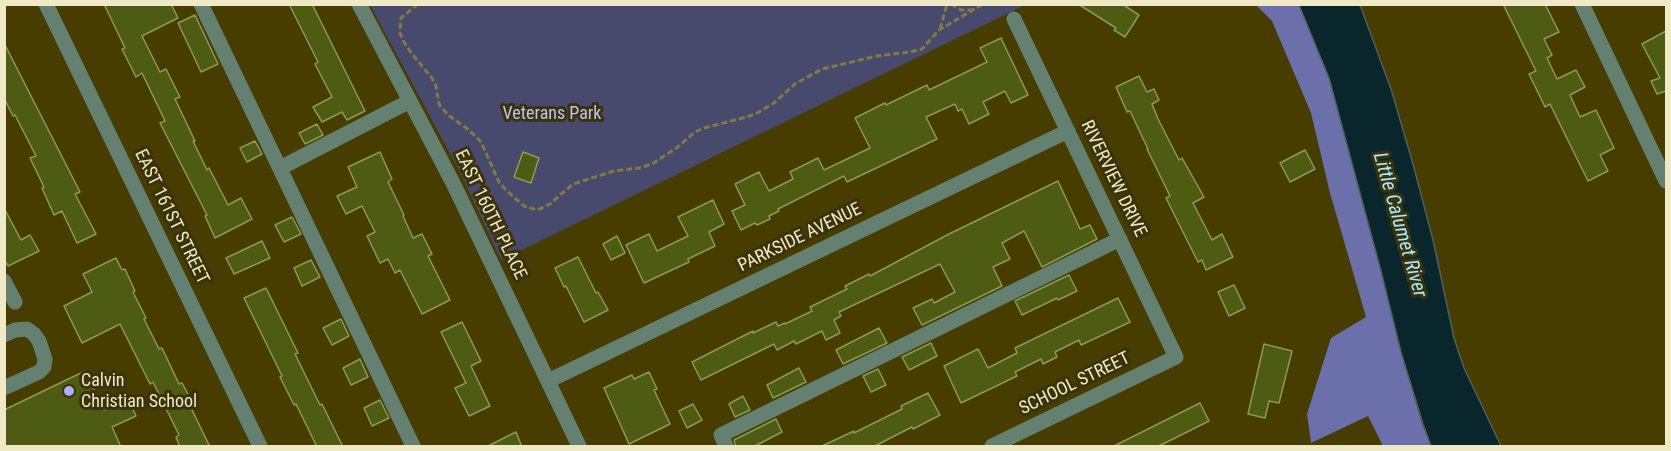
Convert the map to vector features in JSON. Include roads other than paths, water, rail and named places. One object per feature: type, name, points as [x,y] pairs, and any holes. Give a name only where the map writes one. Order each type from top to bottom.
[{"type":"street","name":"EAST 161ST STREET","points":[[46,4],[260,447]]},
{"type":"street","points":[[201,4],[413,447]]},
{"type":"street","name":"EAST 160TH PLACE","points":[[359,4],[453,183],[579,447]]},
{"type":"street","points":[[1582,4],[1666,181]]},
{"type":"street","name":"RIVERVIEW DRIVE","points":[[1014,19],[1176,357]]},
{"type":"street","points":[[280,168],[410,101]]},
{"type":"street","name":"PARKSIDE AVENUE","points":[[548,381],[1068,131]]},
{"type":"street","points":[[726,447],[721,435],[1120,239]]},
{"type":"street","points":[[4,281],[15,302]]},
{"type":"street","points":[[4,335],[15,330],[27,329],[39,341],[45,359],[44,367],[39,372],[4,388]]},
{"type":"street","name":"SCHOOL STREET","points":[[992,447],[1176,357]]},
{"type":"water","name":"Little Calumet River","points":[[1299,5],[1360,5],[1391,89],[1413,164],[1433,240],[1454,338],[1464,368],[1501,446],[1431,446],[1401,352],[1329,78]]},
{"type":"place","name":"Calvin Christian School","points":[[69,391]]},
{"type":"park label","name":"Veterans Park","points":[[552,114]]}]
